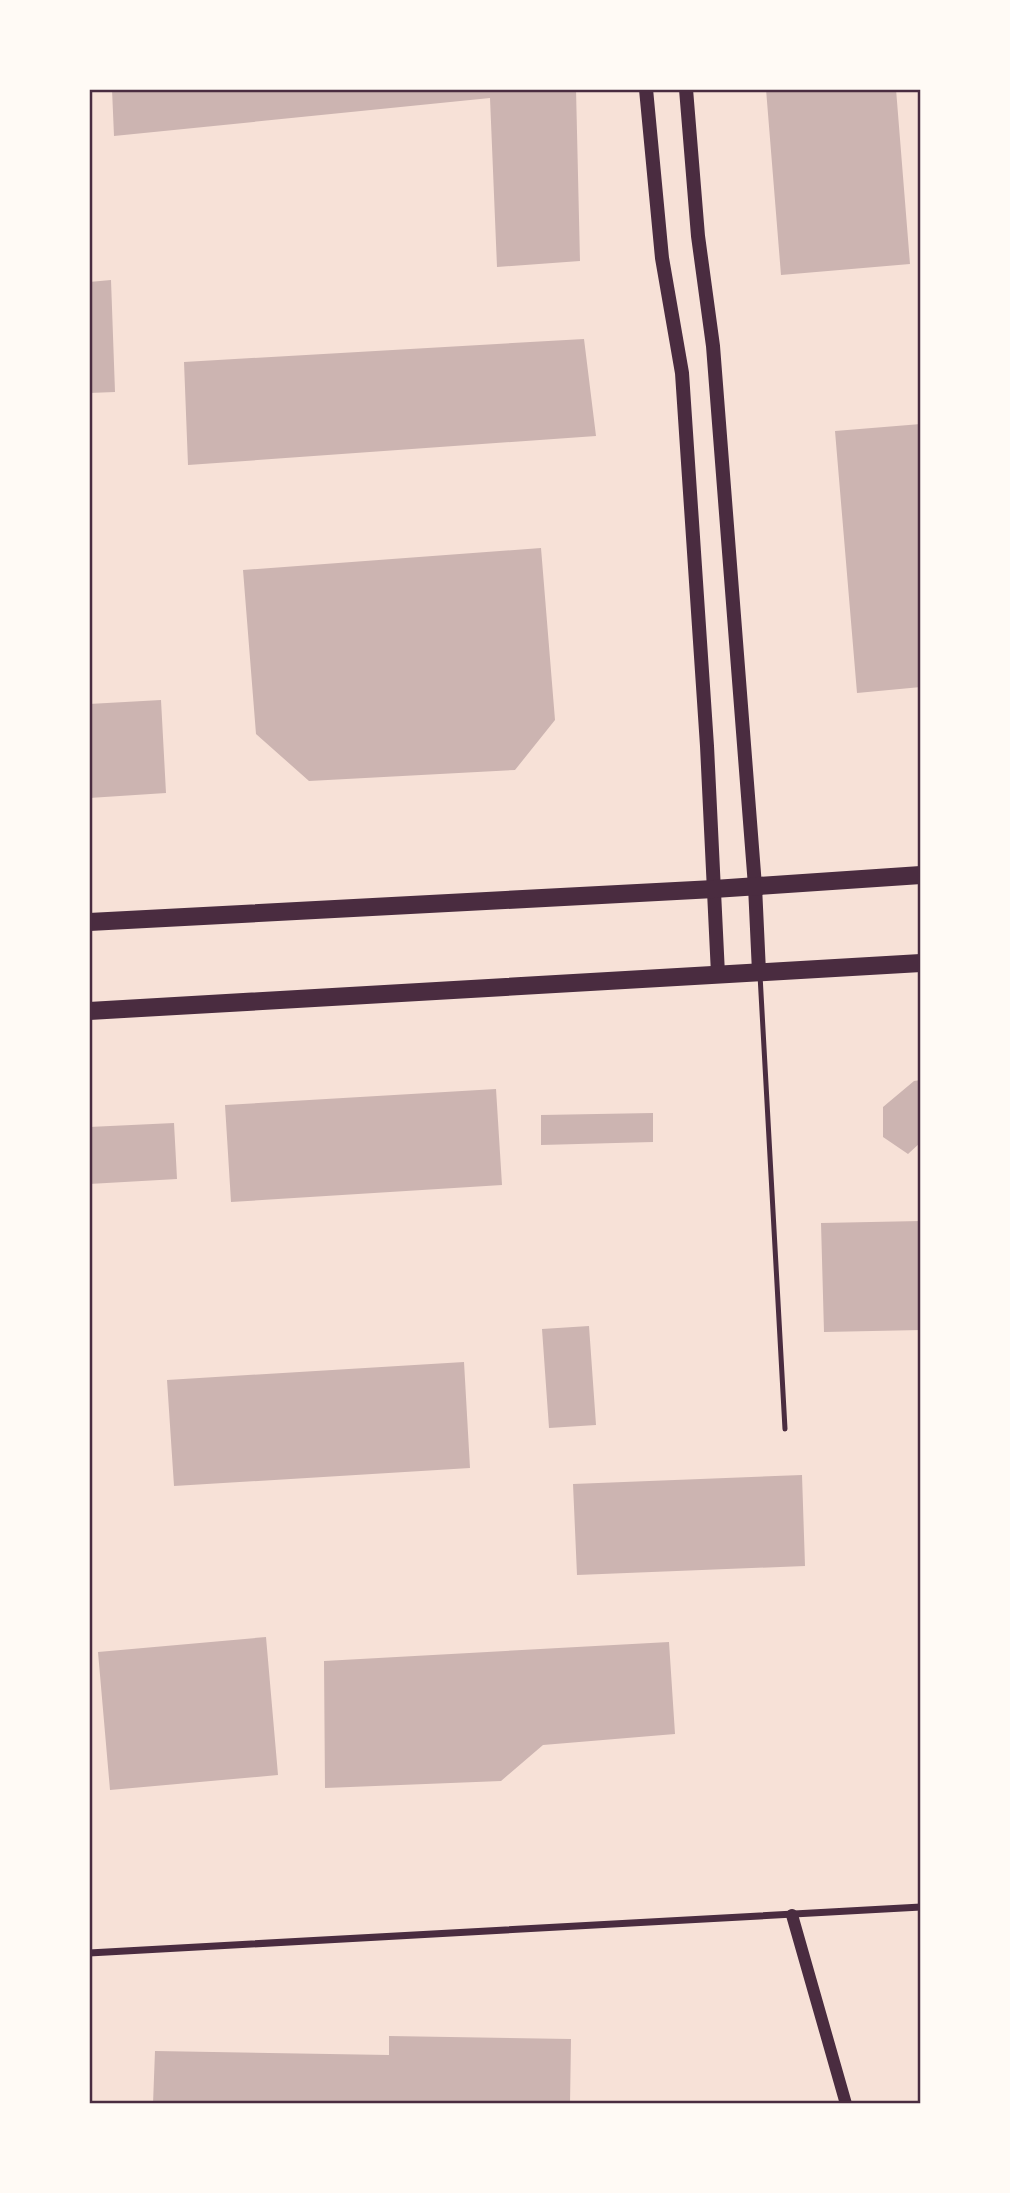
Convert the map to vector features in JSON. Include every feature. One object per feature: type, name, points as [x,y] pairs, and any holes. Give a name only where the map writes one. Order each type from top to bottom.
[{"type":"main road","points":[[646,89],[662,258],[682,373],[707,746],[718,974]]},
{"type":"main road","points":[[687,89],[698,236],[713,346],[755,886],[759,972]]},
{"type":"main road","points":[[89,922],[714,889],[921,875]]},
{"type":"main road","points":[[89,1011],[921,963]]},
{"type":"street","points":[[89,1953],[921,1907]]},
{"type":"street","points":[[792,1915],[846,2104]]},
{"type":"lane","points":[[759,972],[785,1429]]},
{"type":"building","points":[[112,89],[576,89],[580,261],[497,267],[490,98],[114,136]]},
{"type":"building","points":[[766,89],[896,89],[910,264],[781,275]]},
{"type":"building","points":[[111,280],[115,392],[89,393],[89,282]]},
{"type":"building","points":[[584,339],[596,436],[188,465],[184,362]]},
{"type":"building","points":[[921,424],[921,687],[857,693],[835,431]]},
{"type":"building","points":[[541,548],[555,720],[515,770],[309,781],[256,734],[243,570]]},
{"type":"building","points":[[161,700],[166,793],[89,798],[89,704]]},
{"type":"building","points":[[921,1080],[921,1142],[908,1154],[883,1137],[883,1107],[914,1081]]},
{"type":"building","points":[[496,1089],[502,1185],[231,1202],[225,1105]]},
{"type":"building","points":[[653,1113],[653,1142],[541,1145],[541,1115]]},
{"type":"building","points":[[174,1123],[177,1179],[89,1184],[89,1127]]},
{"type":"building","points":[[921,1221],[921,1330],[824,1332],[821,1223]]},
{"type":"building","points":[[589,1326],[596,1425],[549,1428],[542,1329]]},
{"type":"building","points":[[464,1362],[470,1468],[174,1486],[167,1380]]},
{"type":"building","points":[[802,1475],[805,1566],[577,1575],[573,1484]]},
{"type":"building","points":[[266,1637],[278,1775],[110,1790],[98,1652]]},
{"type":"building","points":[[669,1642],[675,1734],[543,1745],[501,1781],[325,1788],[324,1661]]},
{"type":"building","points":[[389,2036],[571,2039],[570,2104],[153,2104],[155,2051],[389,2055]]}]
